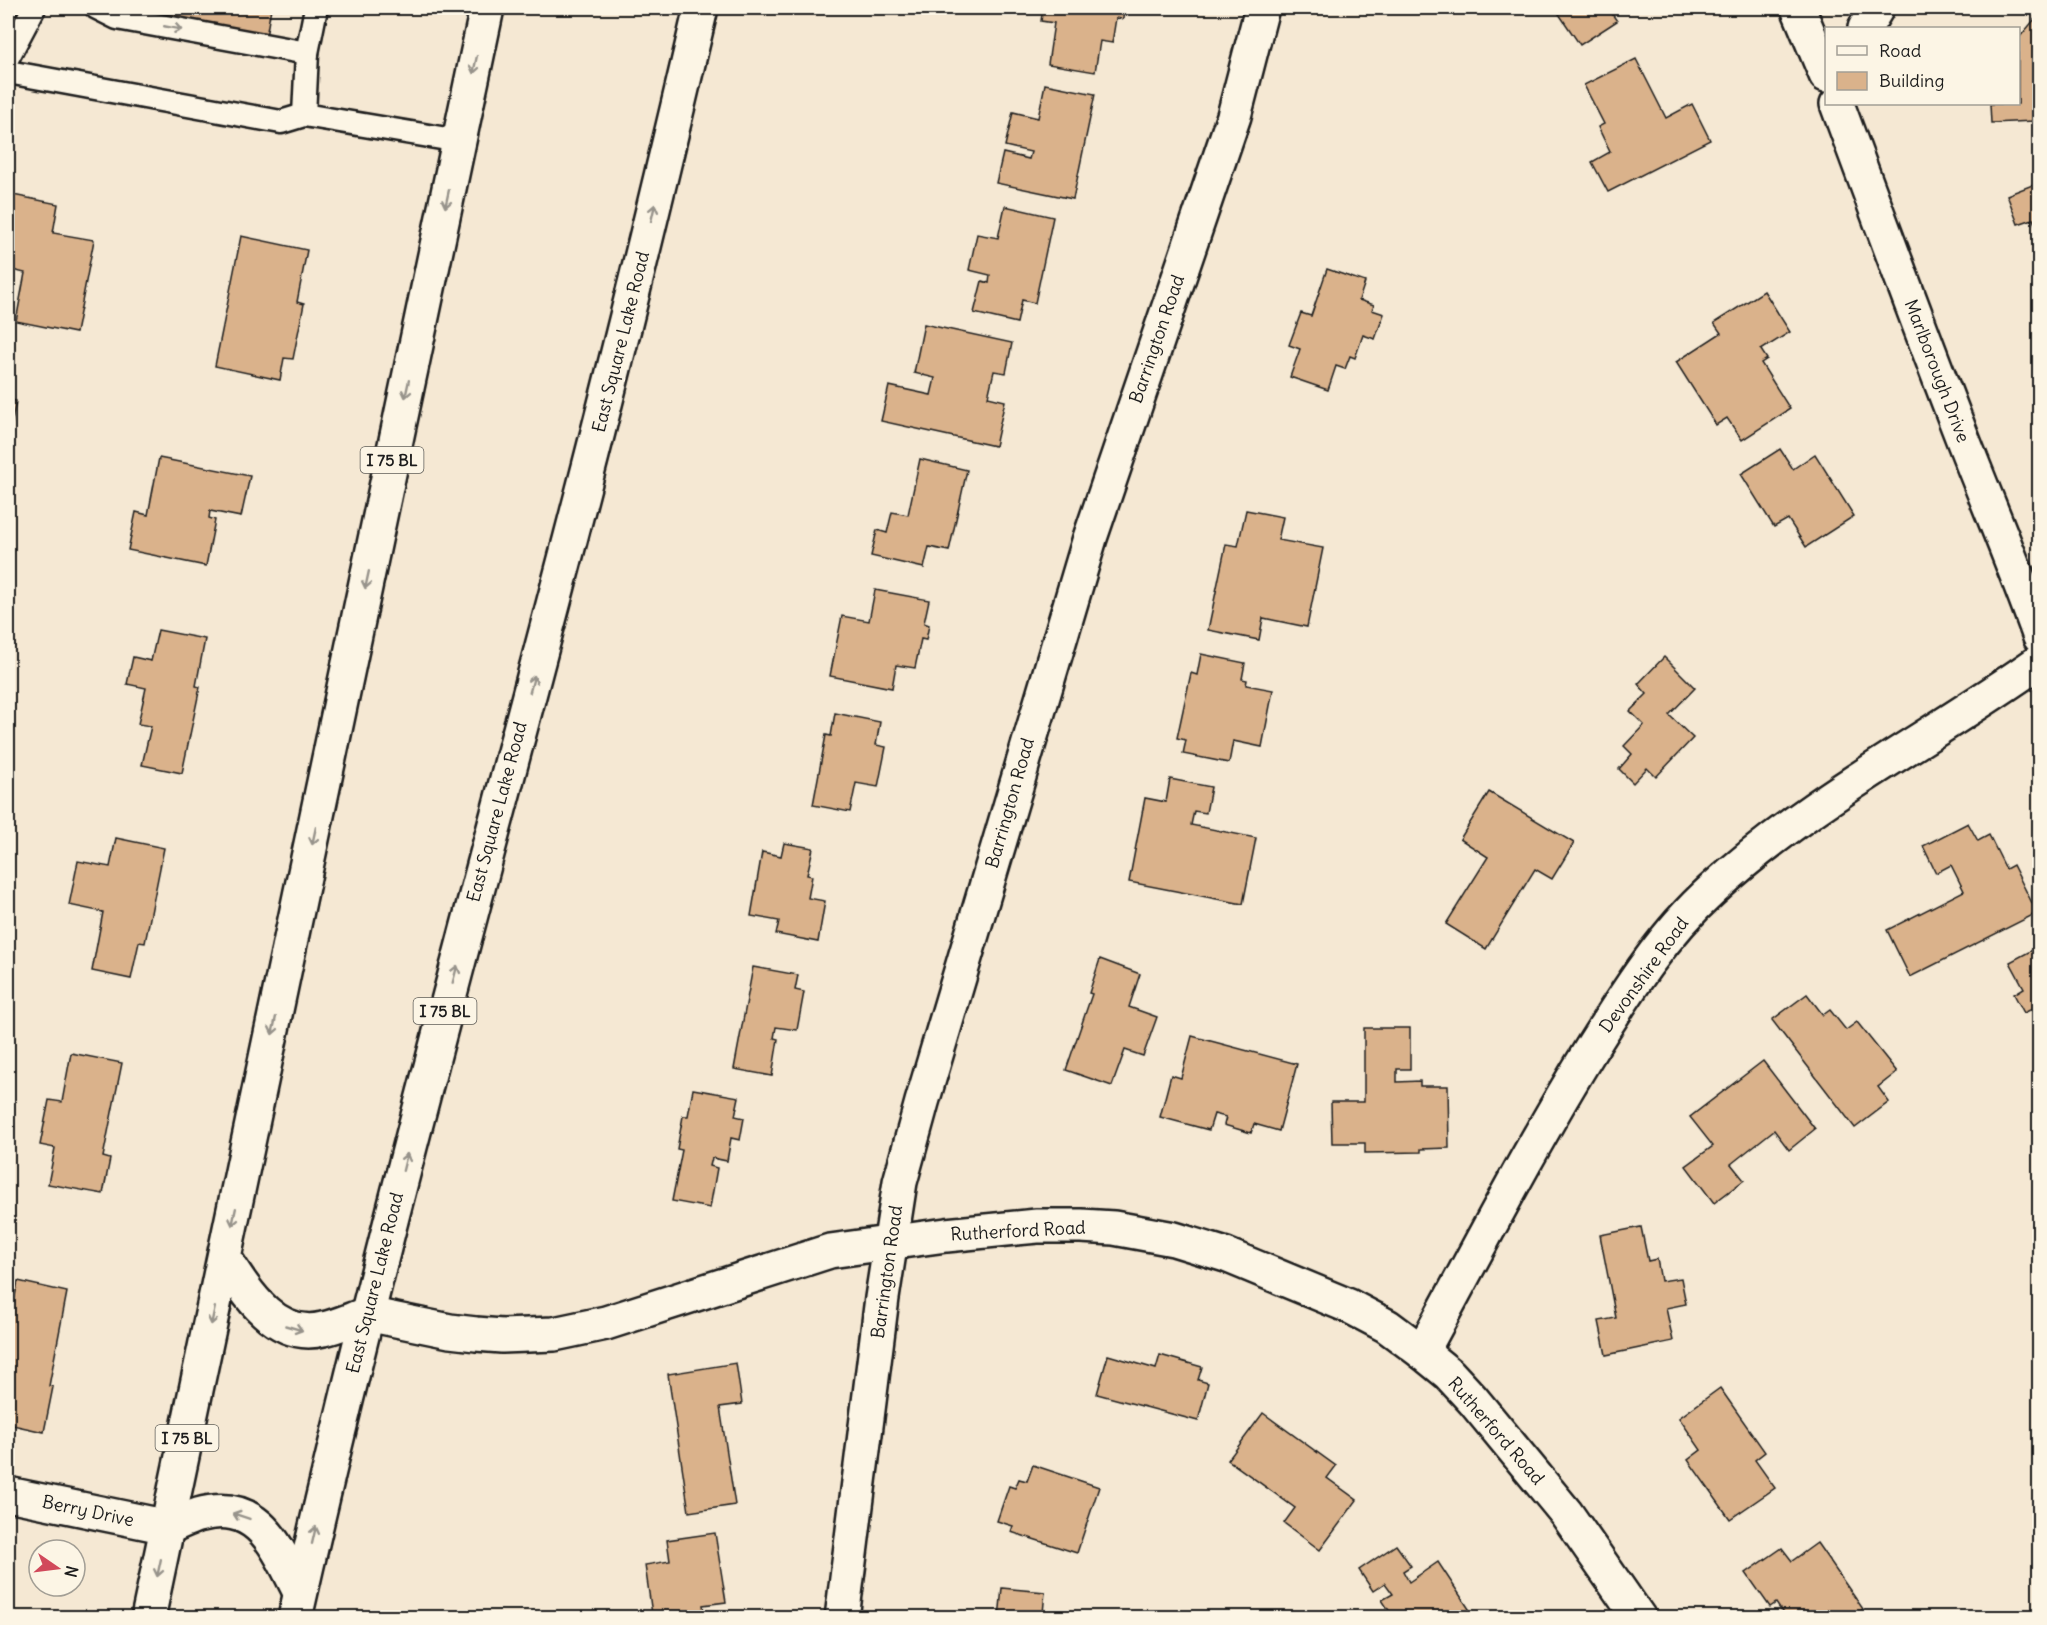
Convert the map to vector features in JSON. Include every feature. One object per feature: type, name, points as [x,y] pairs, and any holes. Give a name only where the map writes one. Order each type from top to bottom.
[{"type":"main road","name":"I 75 BL","points":[[148,1617],[487,8]]},
{"type":"main road","name":"East Square Lake Road","points":[[298,1605],[367,1314],[422,1097],[636,284],[701,8]]},
{"type":"main road","name":"Barrington Road","points":[[842,1617],[882,1298],[900,1182],[1094,526],[1234,116],[1262,8]]},
{"type":"main road","points":[[1798,8],[1825,70]]},
{"type":"main road","points":[[1866,27],[1876,8]]},
{"type":"main road","name":"Marlborough Drive","points":[[1838,105],[1848,119],[1898,270],[2040,637]]},
{"type":"main road","name":"Devonshire Road","points":[[1422,1352],[1576,1072],[1613,1013],[1679,923],[1712,890],[1785,830],[2040,661]]},
{"type":"main road","name":"Rutherford Road","points":[[367,1314],[476,1334],[511,1336],[554,1334],[606,1323],[830,1251],[946,1235],[1059,1226],[1114,1228],[1174,1239],[1226,1255],[1349,1306],[1387,1326],[1422,1352],[1449,1374],[1473,1400],[1566,1513],[1639,1617]]},
{"type":"main road","points":[[225,1259],[263,1311],[282,1324],[302,1331],[322,1330],[367,1314]]},
{"type":"main road","name":"Berry Drive","points":[[8,1494],[168,1527]]},
{"type":"main road","points":[[168,1527],[197,1515],[222,1511],[242,1514],[257,1523],[273,1540],[298,1605]]},
{"type":"lane","points":[[8,57],[34,8]]},
{"type":"lane","points":[[97,8],[117,18],[307,53]]},
{"type":"lane","points":[[304,115],[307,53],[316,8]]},
{"type":"lane","points":[[8,72],[281,122],[304,115],[459,141]]},
{"type":"building","points":[[141,8],[271,8],[266,37],[140,12]]},
{"type":"building","points":[[1043,8],[1124,8],[1123,19],[1116,18],[1112,43],[1100,41],[1095,72],[1048,64],[1054,23],[1041,21]]},
{"type":"building","points":[[1555,8],[1608,8],[1617,21],[1580,45]]},
{"type":"building","points":[[2040,13],[2040,114],[2034,121],[1991,123],[1990,105],[2020,105],[2020,37]]},
{"type":"building","points":[[1636,59],[1666,118],[1692,104],[1710,140],[1608,192],[1592,162],[1610,152],[1598,127],[1604,124],[1584,85]]},
{"type":"building","points":[[1045,84],[1095,94],[1073,199],[996,183],[1003,153],[1029,159],[1031,152],[1005,146],[1013,112],[1038,118]]},
{"type":"building","points":[[2040,182],[2040,236],[2033,219],[2018,224],[2007,195]]},
{"type":"building","points":[[8,194],[58,204],[53,233],[94,240],[76,333],[16,321],[25,273],[8,269]]},
{"type":"building","points":[[1005,206],[1053,217],[1035,303],[1022,300],[1017,323],[974,313],[982,281],[989,283],[990,275],[969,270],[977,234],[998,238]]},
{"type":"building","points":[[241,236],[307,250],[297,302],[304,304],[293,359],[284,358],[280,380],[215,366]]},
{"type":"building","points":[[1327,269],[1365,282],[1359,300],[1374,305],[1372,310],[1384,314],[1375,339],[1363,335],[1355,358],[1350,356],[1345,369],[1336,366],[1328,390],[1290,377],[1300,349],[1289,345],[1301,313],[1311,316]]},
{"type":"building","points":[[1764,291],[1790,332],[1761,350],[1767,359],[1761,363],[1790,409],[1742,440],[1727,418],[1716,425],[1676,362],[1721,333],[1714,323]]},
{"type":"building","points":[[924,324],[1012,343],[1006,373],[994,371],[988,397],[1005,401],[995,446],[881,421],[889,386],[931,395],[935,378],[914,373]]},
{"type":"building","points":[[8,399],[16,401],[8,441]]},
{"type":"building","points":[[1780,449],[1793,469],[1815,454],[1854,516],[1806,547],[1788,519],[1774,527],[1741,474]]},
{"type":"building","points":[[159,458],[250,476],[241,517],[210,511],[209,518],[215,520],[206,566],[128,550],[136,512],[148,515]]},
{"type":"building","points":[[920,459],[967,470],[949,551],[929,547],[924,568],[871,556],[877,530],[887,533],[892,512],[908,515]]},
{"type":"building","points":[[1246,510],[1283,517],[1278,540],[1323,548],[1307,627],[1263,618],[1259,640],[1208,630],[1226,544],[1238,546]]},
{"type":"building","points":[[875,590],[929,600],[924,623],[929,625],[926,640],[921,639],[915,668],[896,665],[892,688],[830,676],[842,616],[869,621]]},
{"type":"building","points":[[158,630],[205,639],[196,686],[200,687],[182,773],[142,765],[151,726],[138,724],[146,688],[127,684],[133,657],[151,661]]},
{"type":"building","points":[[1201,654],[1245,663],[1242,679],[1247,680],[1246,685],[1273,690],[1262,747],[1233,741],[1229,763],[1183,754],[1186,740],[1177,738],[1191,673],[1197,675]]},
{"type":"building","points":[[1664,657],[1695,688],[1669,715],[1693,738],[1656,777],[1647,768],[1633,783],[1619,769],[1632,754],[1624,746],[1644,725],[1630,711],[1647,694],[1638,684]]},
{"type":"building","points":[[835,713],[880,722],[876,745],[886,747],[878,787],[856,783],[850,812],[813,805],[826,735],[831,736]]},
{"type":"building","points":[[1170,779],[1211,787],[1206,813],[1194,811],[1191,825],[1256,838],[1243,904],[1129,882],[1145,798],[1166,802]]},
{"type":"building","points":[[1489,792],[1574,843],[1552,879],[1535,869],[1486,949],[1446,924],[1488,857],[1460,839]]},
{"type":"building","points":[[1968,823],[1978,841],[1989,835],[2006,869],[2013,865],[2037,913],[1910,977],[1887,930],[1964,891],[1951,865],[1936,873],[1923,846]]},
{"type":"building","points":[[116,838],[164,848],[145,943],[139,942],[131,979],[92,971],[103,912],[69,905],[78,861],[110,867]]},
{"type":"building","points":[[784,843],[813,848],[807,875],[812,876],[808,898],[825,901],[818,942],[776,934],[779,921],[751,916],[762,852],[781,856]]},
{"type":"building","points":[[2040,946],[2040,1005],[2024,1013],[2014,994],[2024,988],[2010,962]]},
{"type":"building","points":[[1100,959],[1140,974],[1129,1007],[1157,1017],[1143,1056],[1125,1050],[1112,1086],[1066,1070],[1092,994],[1089,993]]},
{"type":"building","points":[[753,967],[798,975],[795,990],[804,992],[797,1030],[776,1027],[774,1038],[778,1039],[772,1076],[734,1069]]},
{"type":"building","points":[[1807,994],[1823,1015],[1830,1010],[1846,1030],[1857,1022],[1897,1072],[1878,1087],[1889,1102],[1855,1128],[1772,1020]]},
{"type":"building","points":[[1364,1028],[1410,1028],[1410,1069],[1397,1069],[1397,1082],[1420,1081],[1420,1086],[1448,1086],[1449,1148],[1421,1149],[1421,1152],[1365,1153],[1365,1143],[1332,1143],[1331,1102],[1364,1102]]},
{"type":"building","points":[[1192,1036],[1297,1064],[1279,1131],[1254,1124],[1251,1133],[1224,1125],[1226,1117],[1214,1114],[1209,1130],[1160,1117],[1171,1075],[1181,1078]]},
{"type":"building","points":[[71,1053],[122,1063],[103,1157],[110,1159],[103,1194],[48,1184],[55,1148],[40,1145],[49,1100],[62,1102]]},
{"type":"building","points":[[1763,1061],[1815,1129],[1789,1150],[1774,1130],[1731,1164],[1744,1180],[1714,1203],[1686,1166],[1713,1146],[1690,1117]]},
{"type":"building","points":[[693,1089],[739,1097],[735,1116],[744,1118],[740,1140],[731,1138],[727,1161],[712,1158],[710,1166],[717,1168],[710,1208],[672,1201],[682,1150],[677,1149],[683,1116],[688,1116]]},
{"type":"building","points":[[1641,1227],[1648,1261],[1657,1259],[1661,1281],[1681,1278],[1686,1304],[1666,1308],[1673,1341],[1606,1355],[1599,1321],[1616,1318],[1600,1235]]},
{"type":"building","points":[[18,1281],[67,1292],[49,1386],[53,1387],[44,1432],[8,1424],[8,1330]]},
{"type":"building","points":[[1108,1355],[1156,1369],[1160,1355],[1202,1367],[1198,1380],[1208,1383],[1198,1421],[1097,1394]]},
{"type":"building","points":[[736,1363],[742,1404],[720,1407],[735,1505],[689,1512],[668,1374]]},
{"type":"building","points":[[1720,1388],[1765,1452],[1755,1460],[1775,1488],[1730,1519],[1688,1460],[1701,1450],[1679,1418]]},
{"type":"building","points":[[1263,1413],[1336,1466],[1327,1478],[1357,1500],[1320,1550],[1284,1523],[1295,1508],[1228,1460]]},
{"type":"building","points":[[1033,1465],[1099,1487],[1077,1553],[1011,1532],[1013,1526],[997,1521],[1009,1486],[1015,1488],[1019,1479],[1027,1481]]},
{"type":"building","points":[[715,1533],[726,1602],[703,1605],[705,1618],[661,1618],[661,1612],[652,1614],[645,1565],[670,1561],[667,1540]]},
{"type":"building","points":[[1817,1543],[1863,1609],[1850,1618],[1786,1618],[1776,1603],[1770,1607],[1746,1573],[1782,1548],[1792,1561]]},
{"type":"building","points":[[1396,1545],[1411,1566],[1403,1571],[1409,1582],[1438,1562],[1473,1615],[1470,1618],[1394,1618],[1382,1600],[1393,1594],[1385,1583],[1373,1591],[1359,1570]]},
{"type":"building","points":[[1002,1588],[1045,1592],[1043,1613],[1060,1615],[1060,1618],[999,1618]]}]
